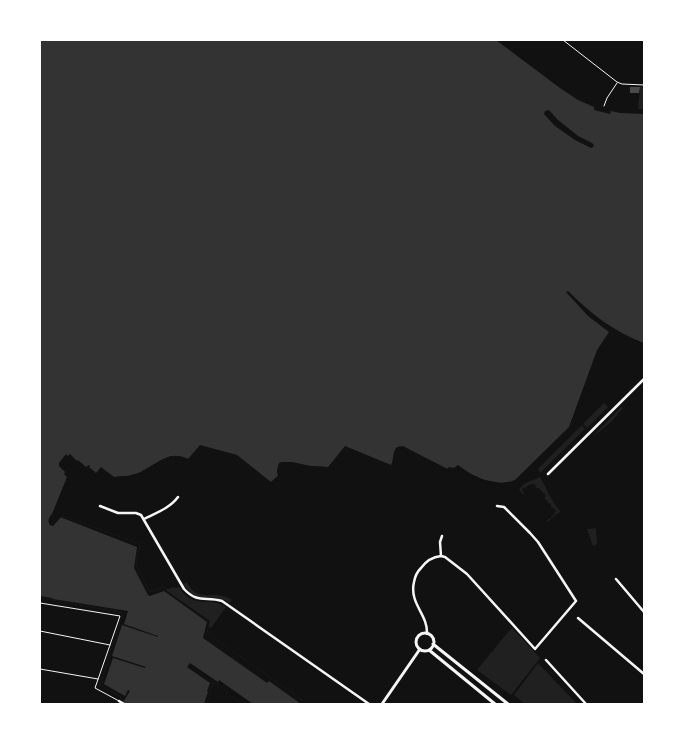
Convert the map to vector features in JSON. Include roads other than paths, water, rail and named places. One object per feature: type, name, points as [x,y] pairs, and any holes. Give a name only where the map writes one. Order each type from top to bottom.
[{"type":"street","points":[[548,474],[644,379]]},
{"type":"street","points":[[144,519],[174,503],[178,497]]},
{"type":"street","points":[[100,506],[118,513],[136,513],[141,515],[188,594],[198,599],[222,601],[369,704]]},
{"type":"street","points":[[427,634],[427,625],[414,598],[413,588],[419,569],[429,560],[441,556],[467,574],[535,649],[576,601],[534,537],[504,507],[497,506]]},
{"type":"street","points":[[441,556],[440,542],[442,536]]},
{"type":"street","points":[[616,579],[644,612]]},
{"type":"street","points":[[578,618],[644,674]]},
{"type":"street","points":[[495,704],[429,650],[420,650],[416,645],[417,639],[422,634],[427,634],[432,638],[433,644],[508,704]]},
{"type":"street","points":[[429,650],[433,644]]},
{"type":"street","points":[[382,704],[420,650]]},
{"type":"street","points":[[546,660],[586,704]]},
{"type":"street","points":[[118,700],[124,704]]},
{"type":"lane","points":[[562,40],[617,82],[644,85]]},
{"type":"lane","points":[[604,106],[617,82]]},
{"type":"lane","points":[[40,603],[120,616],[95,688],[118,700],[114,704]]},
{"type":"lane","points":[[40,631],[110,645]]},
{"type":"lane","points":[[40,670],[98,679]]}]
